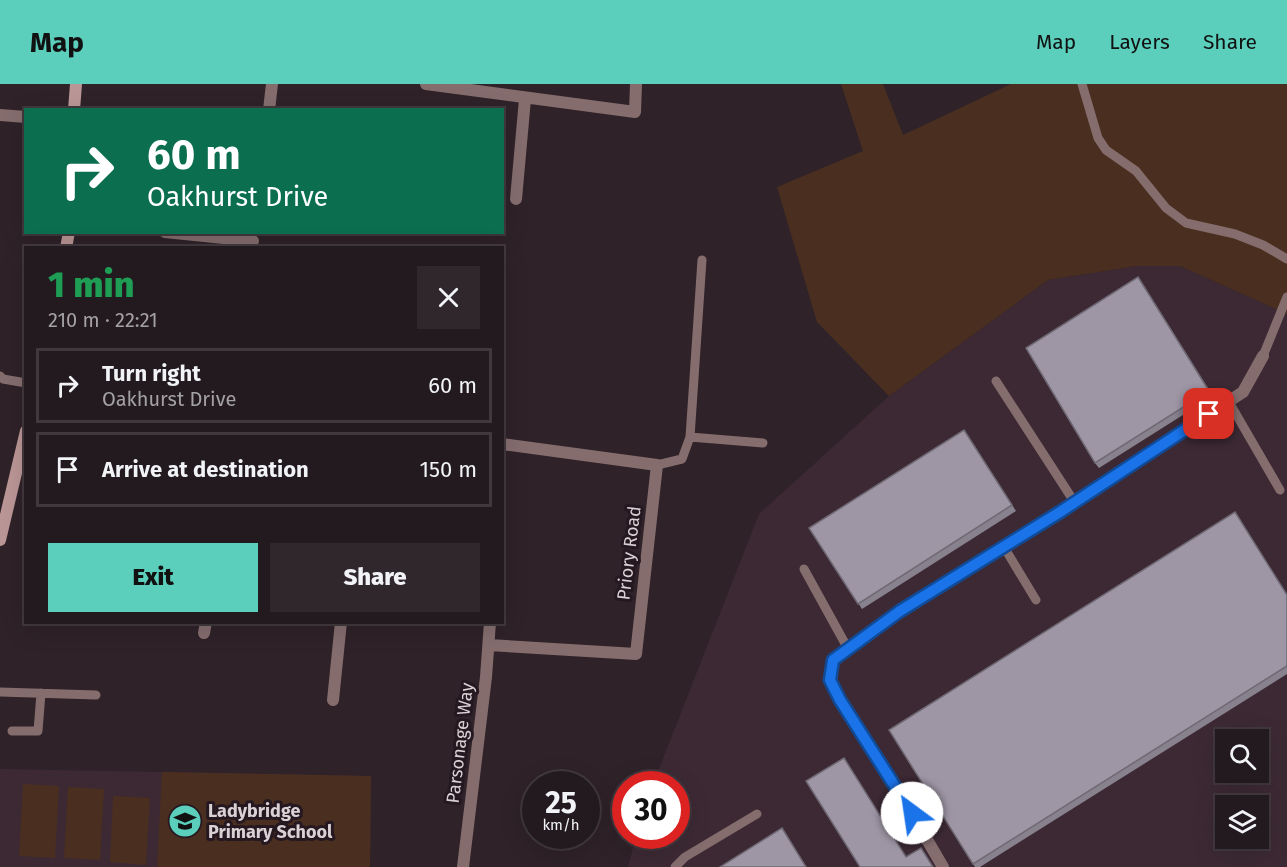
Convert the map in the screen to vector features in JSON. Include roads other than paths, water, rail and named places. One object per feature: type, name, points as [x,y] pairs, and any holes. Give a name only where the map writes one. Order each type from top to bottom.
[{"type":"street","points":[[74,108],[76,84]]},
{"type":"street","points":[[268,108],[272,84]]},
{"type":"street","points":[[426,84],[635,112],[636,84]]},
{"type":"street","points":[[516,199],[525,99]]},
{"type":"street","points":[[0,115],[24,117]]},
{"type":"street","points":[[187,234],[253,240]]},
{"type":"street","points":[[943,867],[830,680],[833,660],[847,647],[1075,503],[1229,402],[1243,392],[1263,356]]},
{"type":"street","points":[[0,540],[24,439]]},
{"type":"street","points":[[504,444],[657,465]]},
{"type":"street","name":"Priory Road","points":[[489,645],[636,654],[657,465]]},
{"type":"street","points":[[333,700],[341,624]]},
{"type":"street","name":"Parsonage Way","points":[[463,867],[490,624]]},
{"type":"lane","points":[[1082,84],[1098,138],[1106,150],[1136,171],[1167,208],[1186,223],[1235,234],[1263,245],[1287,259]]},
{"type":"lane","points":[[657,465],[682,459],[690,437],[702,260]]},
{"type":"lane","points":[[1263,356],[1287,297]]},
{"type":"lane","points":[[0,376],[3,379],[24,383]]},
{"type":"lane","points":[[996,381],[1075,503]]},
{"type":"lane","points":[[1229,402],[1280,490]]},
{"type":"lane","points":[[690,437],[763,442]]},
{"type":"lane","points":[[1004,547],[1036,600]]},
{"type":"lane","points":[[804,569],[847,647]]},
{"type":"lane","points":[[0,692],[96,695]]},
{"type":"lane","points":[[12,730],[38,731],[41,693]]},
{"type":"lane","points":[[675,867],[685,857],[757,814]]},
{"type":"place","name":"Ladybridge Primary School","points":[[185,821]]}]
